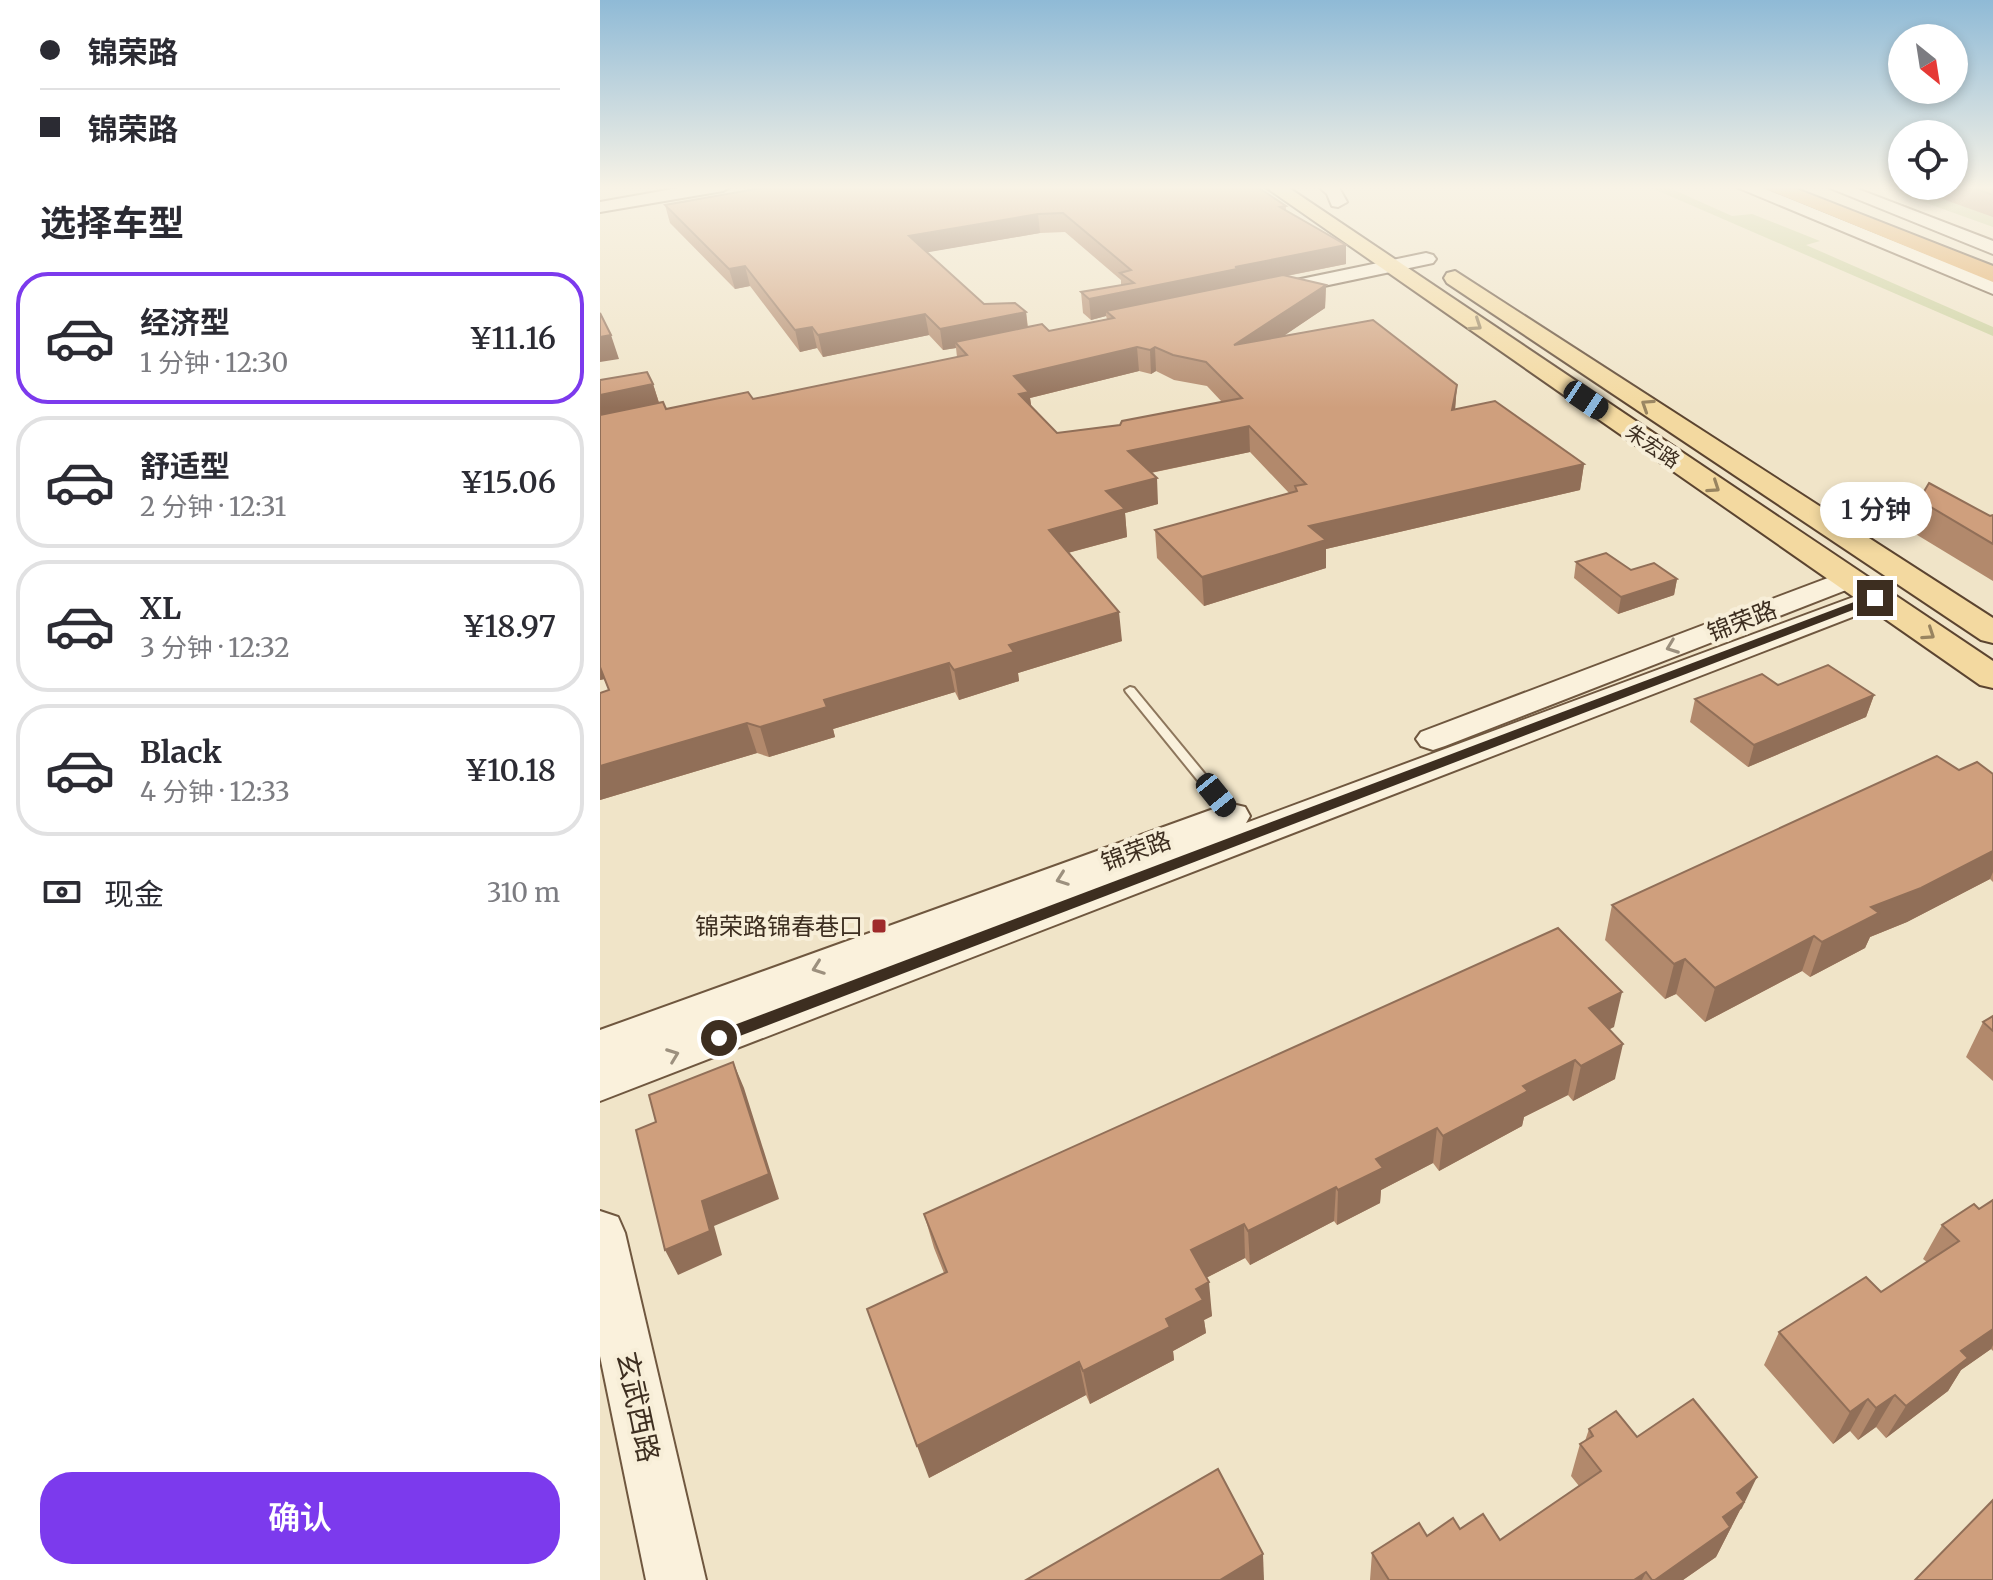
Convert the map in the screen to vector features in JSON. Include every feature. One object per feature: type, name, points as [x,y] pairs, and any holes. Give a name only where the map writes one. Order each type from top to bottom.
[{"type":"highway","points":[[1955,260],[1993,275]]},
{"type":"main road","name":"朱宏路","points":[[1384,260],[1993,677]]},
{"type":"main road","name":"朱宏路","points":[[1427,260],[1993,633]]},
{"type":"street","points":[[1240,297],[1422,260]]},
{"type":"street","points":[[1923,260],[1993,288]]},
{"type":"street","name":"锦荣路","points":[[600,1048],[1862,588]]},
{"type":"street","name":"锦荣路","points":[[600,1083],[1862,588]]},
{"type":"street","name":"玄武西路","points":[[600,1233],[676,1580]]},
{"type":"lane","points":[[1130,690],[1233,816]]},
{"type":"green space","points":[[1817,260],[1840,260],[1993,327],[1993,336]]},
{"type":"building","points":[[720,260],[935,260],[984,304],[1015,303],[1026,312],[940,329],[925,314],[818,335],[812,327],[795,330],[745,266],[729,269]]},
{"type":"building","points":[[1119,260],[1272,260],[1089,299],[1081,292],[1134,283],[1120,273],[1131,270]]},
{"type":"building","points":[[1283,275],[1326,285],[1234,345],[1373,320],[1457,385],[1452,410],[1495,401],[1584,464],[1309,526],[1326,540],[1202,577],[1155,530],[1297,491],[1295,486],[1306,484],[1249,426],[1128,451],[1157,478],[1106,491],[1125,509],[1049,530],[1119,612],[1009,645],[1014,652],[954,670],[949,663],[824,700],[827,707],[760,727],[747,723],[600,766],[600,693],[609,690],[600,667],[600,415],[663,402],[666,409],[748,392],[753,399],[967,355],[955,342],[1042,324],[1049,331],[1114,318],[1106,311]],"holes":[[[1137,347],[1150,350],[1155,347],[1173,355],[1206,362],[1242,398],[1122,421],[1120,425],[1057,433],[1019,394],[1029,392],[1014,376]]]},
{"type":"building","points":[[600,313],[611,335],[600,337]]},
{"type":"building","points":[[647,372],[653,384],[600,395],[600,380]]},
{"type":"building","points":[[1929,483],[1993,515],[1993,544],[1919,500]]},
{"type":"building","points":[[1606,553],[1631,570],[1654,563],[1677,579],[1621,597],[1576,562]]},
{"type":"building","points":[[1828,665],[1874,695],[1754,745],[1695,699],[1762,674],[1778,685]]},
{"type":"building","points":[[1937,756],[1959,770],[1977,762],[1993,774],[1993,851],[1921,888],[1871,907],[1879,913],[1822,942],[1814,936],[1715,988],[1685,959],[1674,964],[1612,905]]},
{"type":"building","points":[[1558,928],[1622,992],[1589,1008],[1623,1044],[1581,1066],[1575,1060],[1523,1086],[1528,1091],[1443,1136],[1437,1128],[1376,1159],[1383,1168],[1338,1190],[1336,1187],[1248,1231],[1244,1224],[1191,1250],[1209,1282],[1196,1289],[1203,1300],[1166,1319],[1170,1327],[1083,1371],[1079,1362],[917,1446],[867,1309],[947,1272],[924,1214]]},
{"type":"building","points":[[1993,1016],[1993,1031],[1983,1022]]},
{"type":"building","points":[[733,1062],[769,1174],[702,1201],[710,1231],[665,1250],[636,1130],[656,1122],[649,1095]]},
{"type":"building","points":[[1993,1200],[1993,1329],[1961,1351],[1968,1358],[1906,1406],[1895,1395],[1876,1408],[1868,1399],[1850,1412],[1779,1332],[1866,1277],[1881,1292],[1959,1241],[1942,1225],[1974,1204],[1979,1209]]},
{"type":"building","points":[[1693,1399],[1757,1477],[1737,1493],[1744,1502],[1723,1517],[1730,1527],[1655,1580],[1646,1572],[1634,1580],[1389,1580],[1372,1553],[1419,1523],[1427,1536],[1453,1518],[1460,1529],[1483,1514],[1500,1540],[1601,1471],[1580,1444],[1593,1436],[1589,1429],[1616,1411],[1637,1437]]},
{"type":"building","points":[[1218,1469],[1263,1554],[1220,1580],[1026,1580]]},
{"type":"building","points":[[1993,1500],[1993,1580],[1915,1580]]},
{"type":"place","name":"锦荣路锦春巷口","points":[[879,926]]},
{"type":"route","points":[[719,1038],[1875,598]]}]
